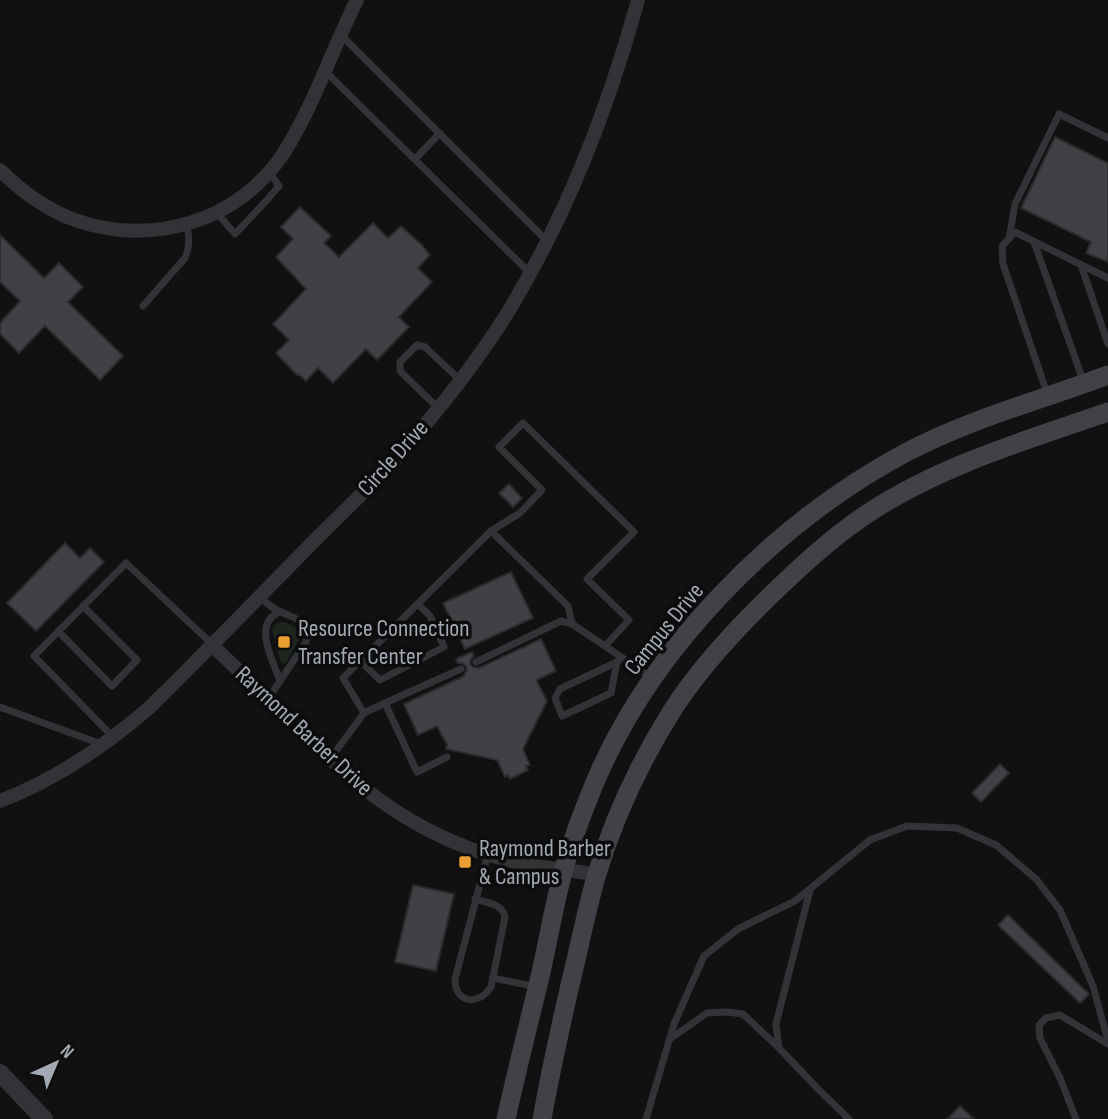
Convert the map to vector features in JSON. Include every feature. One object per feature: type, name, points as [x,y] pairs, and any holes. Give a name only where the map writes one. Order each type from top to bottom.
[{"type":"main road","name":"Campus Drive","points":[[506,1119],[564,870],[590,796],[626,720],[688,631],[777,542],[822,505],[906,452],[982,420],[1108,375]]},
{"type":"main road","points":[[542,1119],[597,874],[633,782],[670,714],[687,689],[746,620],[802,564],[871,511],[913,488],[984,456],[1108,412]]},
{"type":"main road","points":[[517,1066],[550,1076]]},
{"type":"street","points":[[0,170],[42,204],[75,220],[103,227],[134,231],[177,228],[208,218],[236,202],[261,180],[282,156],[300,124],[357,0]]},
{"type":"street","name":"Circle Drive","points":[[0,801],[60,772],[107,741],[149,708],[399,455],[438,408],[506,314],[562,213],[582,167],[626,43],[638,0]]},
{"type":"street","name":"Raymond Barber Drive","points":[[212,645],[329,760],[389,808],[462,846],[543,867],[597,874]]},
{"type":"street","points":[[0,1073],[44,1119]]},
{"type":"lane","points":[[341,34],[547,241]]},
{"type":"lane","points":[[324,70],[530,273]]},
{"type":"lane","points":[[1009,240],[1015,204],[1059,114],[1108,138]]},
{"type":"lane","points":[[415,159],[440,133]]},
{"type":"lane","points":[[217,213],[235,234],[279,186],[268,172]]},
{"type":"lane","points":[[143,306],[185,258],[190,237],[186,225]]},
{"type":"lane","points":[[1048,397],[1003,264],[1002,246],[1016,233],[1108,278]]},
{"type":"lane","points":[[1034,242],[1084,384]]},
{"type":"lane","points":[[1081,265],[1108,344]]},
{"type":"lane","points":[[438,408],[400,371],[400,362],[417,345],[425,347],[460,380]]},
{"type":"lane","points":[[364,713],[343,678],[491,531],[520,513],[542,490],[499,447],[523,423],[634,532],[587,579],[629,621],[605,646]]},
{"type":"lane","points":[[491,531],[568,606],[572,624]]},
{"type":"lane","points":[[107,741],[34,656],[126,563],[212,645]]},
{"type":"lane","points":[[259,597],[279,612],[302,621],[308,634],[306,642],[268,699]]},
{"type":"lane","points":[[360,661],[380,680],[444,647],[430,616],[418,604]]},
{"type":"lane","points":[[58,631],[112,686],[137,660],[83,606]]},
{"type":"lane","points":[[279,612],[272,615],[267,622],[265,638],[280,681]]},
{"type":"lane","points":[[476,662],[561,621],[572,624],[619,659],[654,679]]},
{"type":"lane","points":[[619,659],[611,693],[562,716],[555,698],[561,689],[619,659]]},
{"type":"lane","points":[[329,760],[364,713],[461,669]]},
{"type":"lane","points":[[385,703],[417,772],[447,757]]},
{"type":"lane","points":[[0,707],[107,741]]},
{"type":"lane","points":[[646,1119],[674,1024],[704,956],[738,929],[794,901],[870,840],[907,826],[957,828],[996,845],[1036,879],[1060,910],[1093,986],[1108,1042]]},
{"type":"lane","points":[[475,899],[499,906],[504,911],[505,918],[491,987],[486,994],[472,1000],[464,998],[455,986],[455,979],[475,899],[488,854]]},
{"type":"lane","points":[[779,1048],[776,1024],[810,889]]},
{"type":"lane","points":[[492,978],[537,987]]},
{"type":"lane","points":[[670,1040],[707,1013],[743,1014],[849,1119]]},
{"type":"lane","points":[[1076,1119],[1040,1038],[1040,1025],[1046,1018],[1060,1015],[1108,1042]]},
{"type":"shaded area","points":[[284,622],[299,629],[301,636],[283,664],[272,630],[277,623]]},
{"type":"building","points":[[1055,137],[1108,163],[1108,262],[1086,253],[1091,242],[1021,208]]},
{"type":"building","points":[[300,207],[331,236],[324,243],[339,257],[373,223],[388,238],[401,226],[430,255],[418,268],[432,282],[399,317],[409,327],[377,360],[366,349],[333,383],[318,368],[306,381],[276,353],[289,340],[273,324],[306,289],[276,257],[293,239],[281,227]]},
{"type":"building","points":[[0,235],[44,278],[59,263],[83,287],[68,302],[123,356],[100,380],[45,326],[19,353],[0,334],[0,323],[20,301],[0,282]]},
{"type":"building","points":[[509,484],[522,498],[513,507],[499,493]]},
{"type":"building","points":[[65,543],[80,558],[90,548],[104,562],[36,631],[7,603]]},
{"type":"building","points":[[511,572],[533,618],[465,649],[443,603]]},
{"type":"building","points":[[541,639],[556,671],[536,680],[547,701],[523,749],[530,765],[526,766],[528,770],[510,779],[508,775],[505,777],[497,760],[446,749],[447,745],[437,726],[418,735],[404,704],[464,676],[466,666],[458,663],[456,659],[472,652],[474,656],[470,664],[479,668]]},
{"type":"building","points":[[1000,764],[1009,773],[981,802],[972,793]]},
{"type":"building","points":[[413,885],[454,894],[436,971],[395,962]]},
{"type":"building","points":[[1008,915],[1089,994],[1080,1003],[998,925]]},
{"type":"building","points":[[960,1106],[974,1119],[947,1119]]},
{"type":"place","name":"Resource Connection Transfer Center","points":[[284,642]]},
{"type":"place","name":"Raymond Barber & Campus","points":[[465,862]]}]
